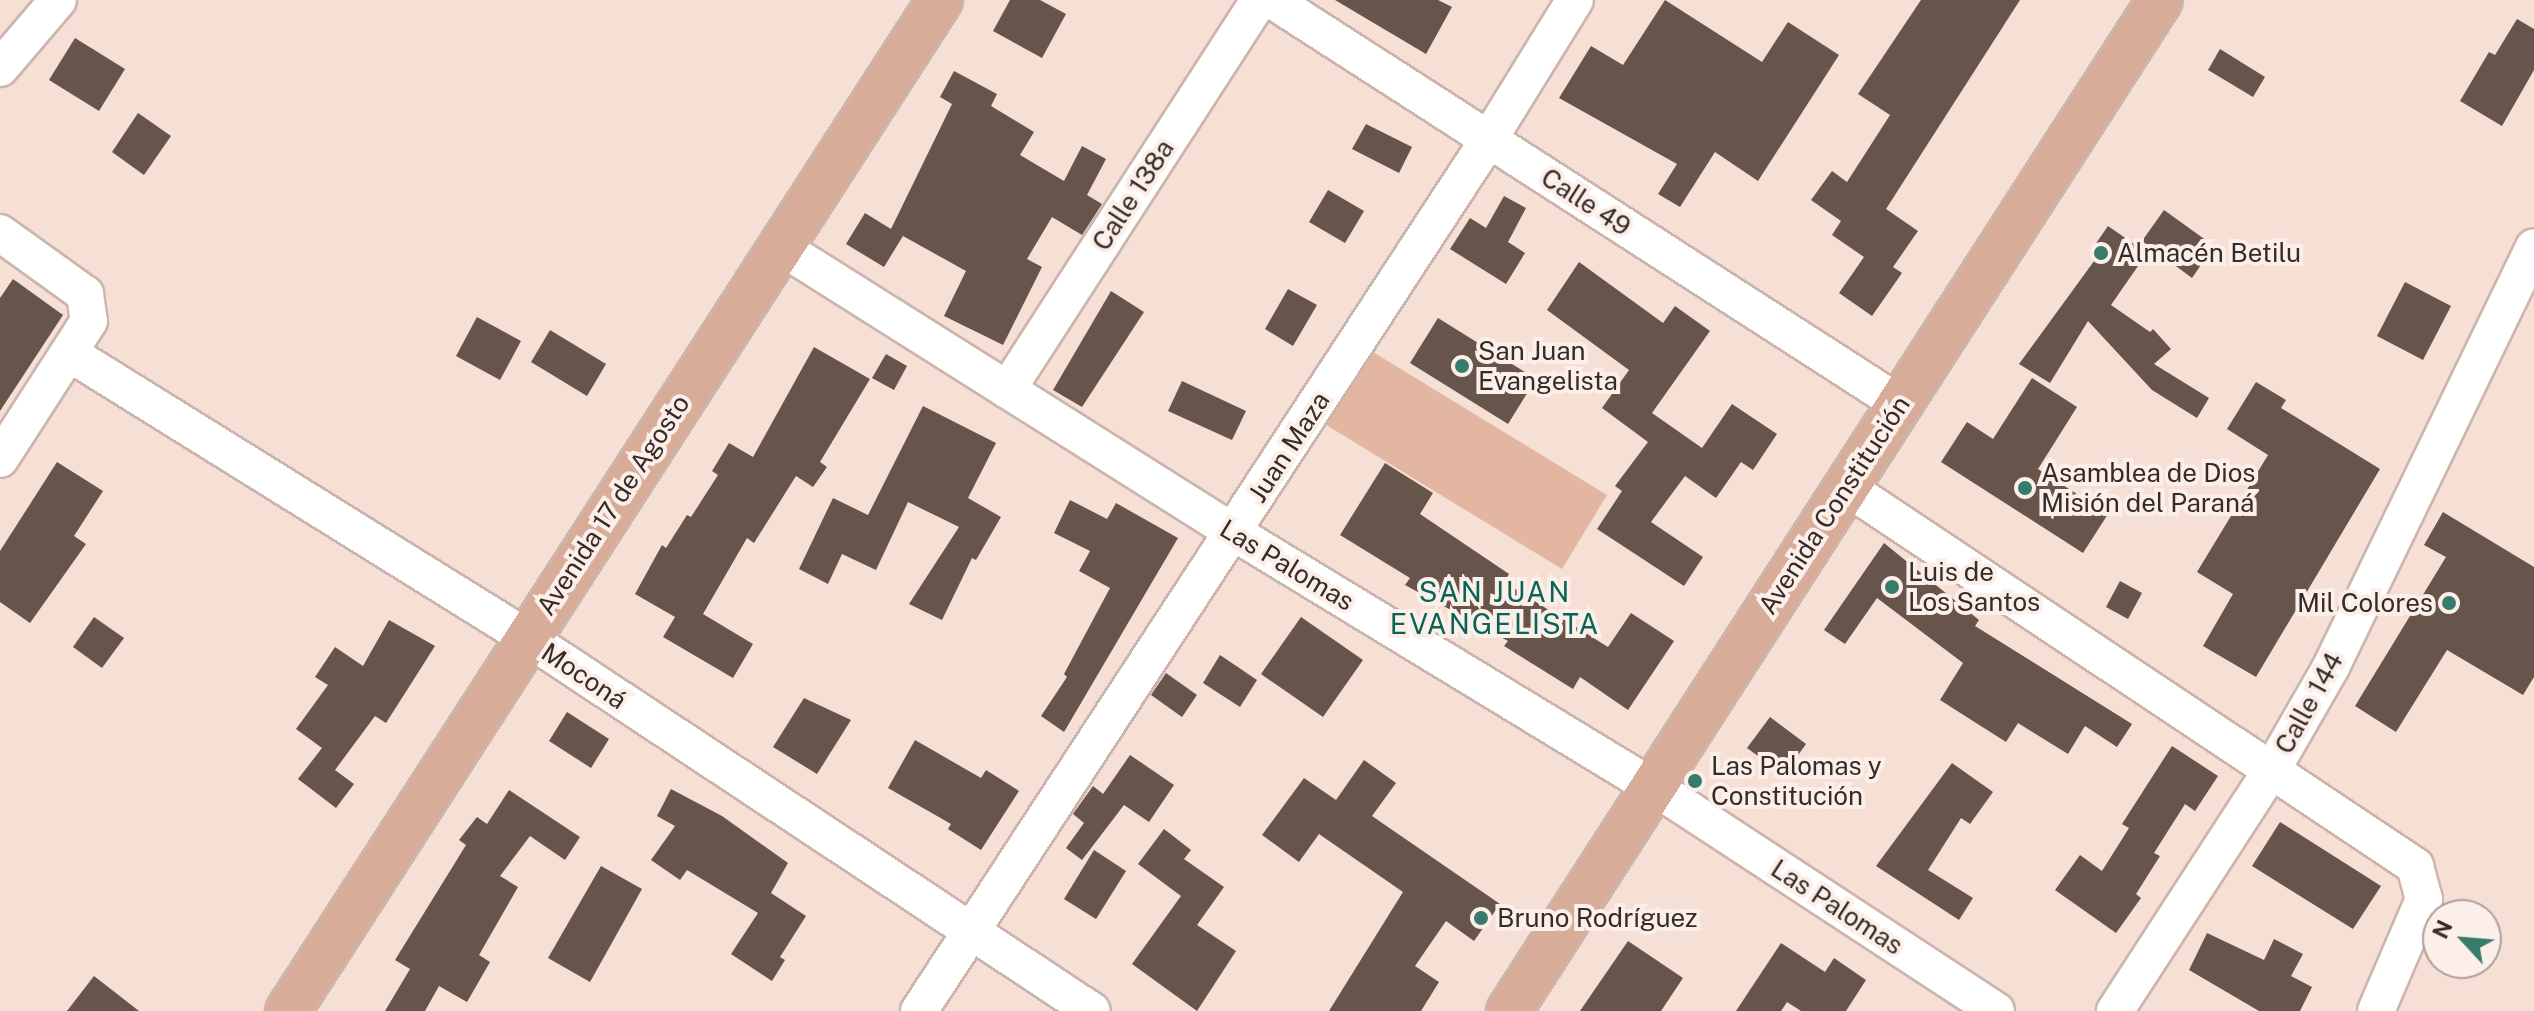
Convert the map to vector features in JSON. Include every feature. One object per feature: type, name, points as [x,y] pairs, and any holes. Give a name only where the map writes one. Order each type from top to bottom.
[{"type":"main road","name":"Avenida 17 de Agosto","points":[[288,1011],[526,637],[940,0]]},
{"type":"main road","name":"Avenida Constitución","points":[[1509,1011],[1651,786],[1900,404],[2146,5]]},
{"type":"street","points":[[0,68],[58,0]]},
{"type":"street","name":"Calle 138a","points":[[1007,390],[1259,0]]},
{"type":"street","name":"Calle 49","points":[[1272,0],[1900,404]]},
{"type":"street","name":"Juan Maza","points":[[919,1011],[1489,139],[1575,0]]},
{"type":"street","points":[[0,233],[85,294],[89,321],[0,459]]},
{"type":"street","name":"Las Palomas","points":[[781,247],[1233,532],[1651,786],[1996,1011]]},
{"type":"street","name":"Calle 144","points":[[2115,1011],[2273,768],[2331,667],[2534,248]]},
{"type":"street","name":"Moconá","points":[[69,353],[526,637],[1092,1011]]},
{"type":"street","points":[[1846,487],[2273,768],[2415,866],[2424,899],[2376,1011]]},
{"type":"shaded area","points":[[1368,349],[1607,495],[1562,569],[1323,423]]},
{"type":"building","points":[[1010,0],[1040,0],[1066,14],[1042,58],[993,31]]},
{"type":"building","points":[[1335,0],[1438,0],[1452,7],[1426,54]]},
{"type":"building","points":[[1665,0],[1762,62],[1788,22],[1839,55],[1758,181],[1715,152],[1680,207],[1658,194],[1677,164],[1559,98],[1591,46],[1623,65]]},
{"type":"building","points":[[1921,0],[2020,0],[1886,209],[1918,231],[1893,267],[1902,273],[1872,316],[1839,293],[1864,257],[1832,235],[1841,221],[1811,200],[1832,171],[1847,182],[1890,115],[1858,94]]},
{"type":"building","points":[[2517,19],[2534,29],[2534,70],[2502,126],[2460,101],[2489,52],[2495,55]]},
{"type":"building","points":[[75,38],[125,69],[99,111],[49,80]]},
{"type":"building","points":[[2220,49],[2265,77],[2253,97],[2208,70]]},
{"type":"building","points":[[954,71],[997,94],[991,106],[1034,132],[1020,155],[1064,181],[1082,146],[1106,159],[1087,195],[1102,204],[1082,235],[1052,217],[1027,259],[1042,267],[1003,345],[944,316],[966,271],[903,236],[884,267],[846,244],[865,213],[891,229],[952,104],[940,97]]},
{"type":"building","points":[[138,113],[171,136],[144,175],[112,152]]},
{"type":"building","points":[[1366,124],[1412,147],[1399,173],[1352,149]]},
{"type":"building","points":[[1328,190],[1364,211],[1345,243],[1309,222]]},
{"type":"building","points":[[1504,196],[1526,208],[1508,242],[1525,253],[1506,284],[1450,249],[1470,218],[1486,228]]},
{"type":"building","points":[[2164,210],[2214,246],[2192,278],[2142,241]]},
{"type":"building","points":[[2108,226],[2147,253],[2111,305],[2150,332],[2153,329],[2171,349],[2154,364],[2209,398],[2197,418],[2152,390],[2088,321],[2050,383],[2019,364],[2097,257],[2090,252]]},
{"type":"building","points":[[1579,262],[1663,323],[1675,306],[1710,331],[1652,413],[1702,448],[1732,404],[1777,434],[1753,470],[1741,462],[1716,498],[1685,476],[1651,522],[1703,557],[1684,586],[1597,529],[1622,491],[1615,486],[1648,442],[1602,408],[1629,370],[1547,310]]},
{"type":"building","points":[[13,279],[63,315],[0,411],[0,298]]},
{"type":"building","points":[[2405,282],[2451,306],[2423,360],[2377,336]]},
{"type":"building","points":[[1288,289],[1317,305],[1293,346],[1265,329]]},
{"type":"building","points":[[1111,291],[1144,312],[1082,407],[1053,390]]},
{"type":"building","points":[[477,317],[521,341],[500,380],[456,356]]},
{"type":"building","points":[[1438,318],[1536,379],[1508,424],[1410,363]]},
{"type":"building","points":[[550,330],[606,364],[587,396],[531,362]]},
{"type":"building","points":[[814,347],[870,379],[820,462],[827,467],[813,487],[796,476],[754,543],[747,538],[703,614],[753,644],[733,678],[663,637],[675,617],[635,594],[662,545],[666,548],[687,515],[691,517],[718,475],[712,471],[729,443],[753,457]]},
{"type":"building","points":[[886,354],[907,366],[894,390],[872,378]]},
{"type":"building","name":"Asamblea de Dios Misión del Paraná","points":[[2032,378],[2077,407],[2038,469],[2108,514],[2083,553],[1941,462],[1967,422],[1993,439]]},
{"type":"building","points":[[1182,381],[1246,411],[1232,440],[1168,411]]},
{"type":"building","points":[[2256,382],[2286,400],[2281,408],[2380,469],[2256,677],[2203,646],[2233,594],[2197,572],[2268,455],[2227,429]]},
{"type":"building","points":[[923,406],[996,443],[968,498],[1001,517],[976,560],[972,558],[942,620],[909,604],[959,527],[908,502],[876,570],[842,554],[828,584],[799,569],[833,498],[868,515]]},
{"type":"building","points":[[57,462],[103,491],[74,536],[86,544],[30,623],[0,602],[0,551]]},
{"type":"building","points":[[1385,463],[1433,493],[1420,514],[1509,574],[1504,582],[1608,647],[1631,613],[1674,641],[1628,710],[1580,677],[1573,689],[1504,646],[1508,641],[1405,585],[1410,578],[1340,535]]},
{"type":"building","points":[[1070,500],[1107,519],[1116,503],[1178,538],[1064,732],[1041,716],[1067,677],[1064,674],[1110,588],[1079,571],[1090,551],[1054,533]]},
{"type":"building","points":[[2443,512],[2534,567],[2534,677],[2523,695],[2447,650],[2396,732],[2355,706],[2446,557],[2424,545]]},
{"type":"building","points":[[1884,543],[1979,620],[1975,626],[2132,724],[2117,747],[2085,726],[2068,754],[2018,723],[2006,742],[1940,700],[1963,663],[1877,598],[1845,644],[1824,630]]},
{"type":"building","points":[[2120,581],[2142,593],[2128,619],[2106,607]]},
{"type":"building","points":[[94,617],[124,638],[102,668],[73,647]]},
{"type":"building","points":[[1301,617],[1363,660],[1323,717],[1261,674]]},
{"type":"building","points":[[389,620],[435,646],[386,723],[375,716],[335,770],[354,784],[336,808],[298,779],[322,748],[296,729],[328,685],[315,677],[335,647],[363,666]]},
{"type":"building","points":[[1220,655],[1257,680],[1240,707],[1203,683]]},
{"type":"building","points":[[1166,673],[1197,695],[1182,717],[1151,695]]},
{"type":"building","points":[[804,698],[851,720],[817,774],[773,747]]},
{"type":"building","points":[[567,712],[609,739],[591,768],[549,741]]},
{"type":"building","points":[[1770,717],[1806,744],[1784,775],[1747,748]]},
{"type":"building","points":[[915,740],[981,778],[986,770],[1019,791],[981,850],[948,829],[951,824],[888,788]]},
{"type":"building","points":[[2172,746],[2218,776],[2195,811],[2185,804],[2154,853],[2160,856],[2136,894],[2141,898],[2116,933],[2055,890],[2080,855],[2102,871],[2129,828],[2122,824]]},
{"type":"building","points":[[1130,755],[1174,785],[1149,822],[1124,805],[1082,860],[1066,848],[1084,823],[1073,814],[1093,786],[1103,794]]},
{"type":"building","points":[[1364,760],[1396,783],[1372,816],[1500,904],[1474,941],[1446,921],[1415,966],[1439,982],[1421,1011],[1329,1011],[1403,892],[1319,834],[1299,862],[1262,835],[1304,778],[1336,800]]},
{"type":"building","points":[[1952,763],[1993,792],[1970,824],[1961,818],[1928,870],[1973,898],[1959,920],[1876,866]]},
{"type":"building","points":[[671,789],[722,816],[788,863],[771,893],[806,916],[780,957],[785,960],[772,981],[731,954],[758,913],[687,870],[680,880],[651,860],[675,826],[657,816]]},
{"type":"building","points":[[509,790],[580,837],[565,860],[530,836],[500,876],[518,887],[479,955],[490,962],[467,1002],[439,986],[425,1011],[385,1011],[410,969],[395,960],[466,845],[459,840],[477,817],[487,824]]},
{"type":"building","points":[[2280,822],[2381,886],[2353,929],[2252,866]]},
{"type":"building","points":[[1164,829],[1191,850],[1184,859],[1224,887],[1197,925],[1236,951],[1197,1011],[1132,964],[1181,896],[1138,864]]},
{"type":"building","points":[[1094,850],[1126,871],[1096,919],[1064,899]]},
{"type":"building","points":[[601,866],[642,889],[590,982],[548,958]]},
{"type":"building","points":[[2207,933],[2264,960],[2274,939],[2303,954],[2291,976],[2312,987],[2300,1011],[2259,1011],[2189,970]]},
{"type":"building","points":[[1628,941],[1683,978],[1661,1011],[1580,1011]]},
{"type":"building","points":[[1781,943],[1825,972],[1834,958],[1866,980],[1846,1011],[1801,1011],[1787,1002],[1781,1011],[1736,1011]]},
{"type":"building","points":[[94,976],[139,1011],[67,1011]]},
{"type":"place","name":"Almacén Betilu","points":[[2101,253]]},
{"type":"place","name":"San Juan Evangelista","points":[[1462,366]]},
{"type":"place","name":"Asamblea de Dios Misión del Paraná","points":[[2025,488]]},
{"type":"place","name":"Luis de Los Santos","points":[[1892,587]]},
{"type":"place","name":"Mil Colores","points":[[2449,603]]},
{"type":"place","name":"Las Palomas y Constitución","points":[[1695,781]]},
{"type":"place","name":"Bruno Rodríguez","points":[[1481,918]]},
{"type":"district","name":"SAN JUAN EVANGELISTA","points":[[1495,608]]}]
